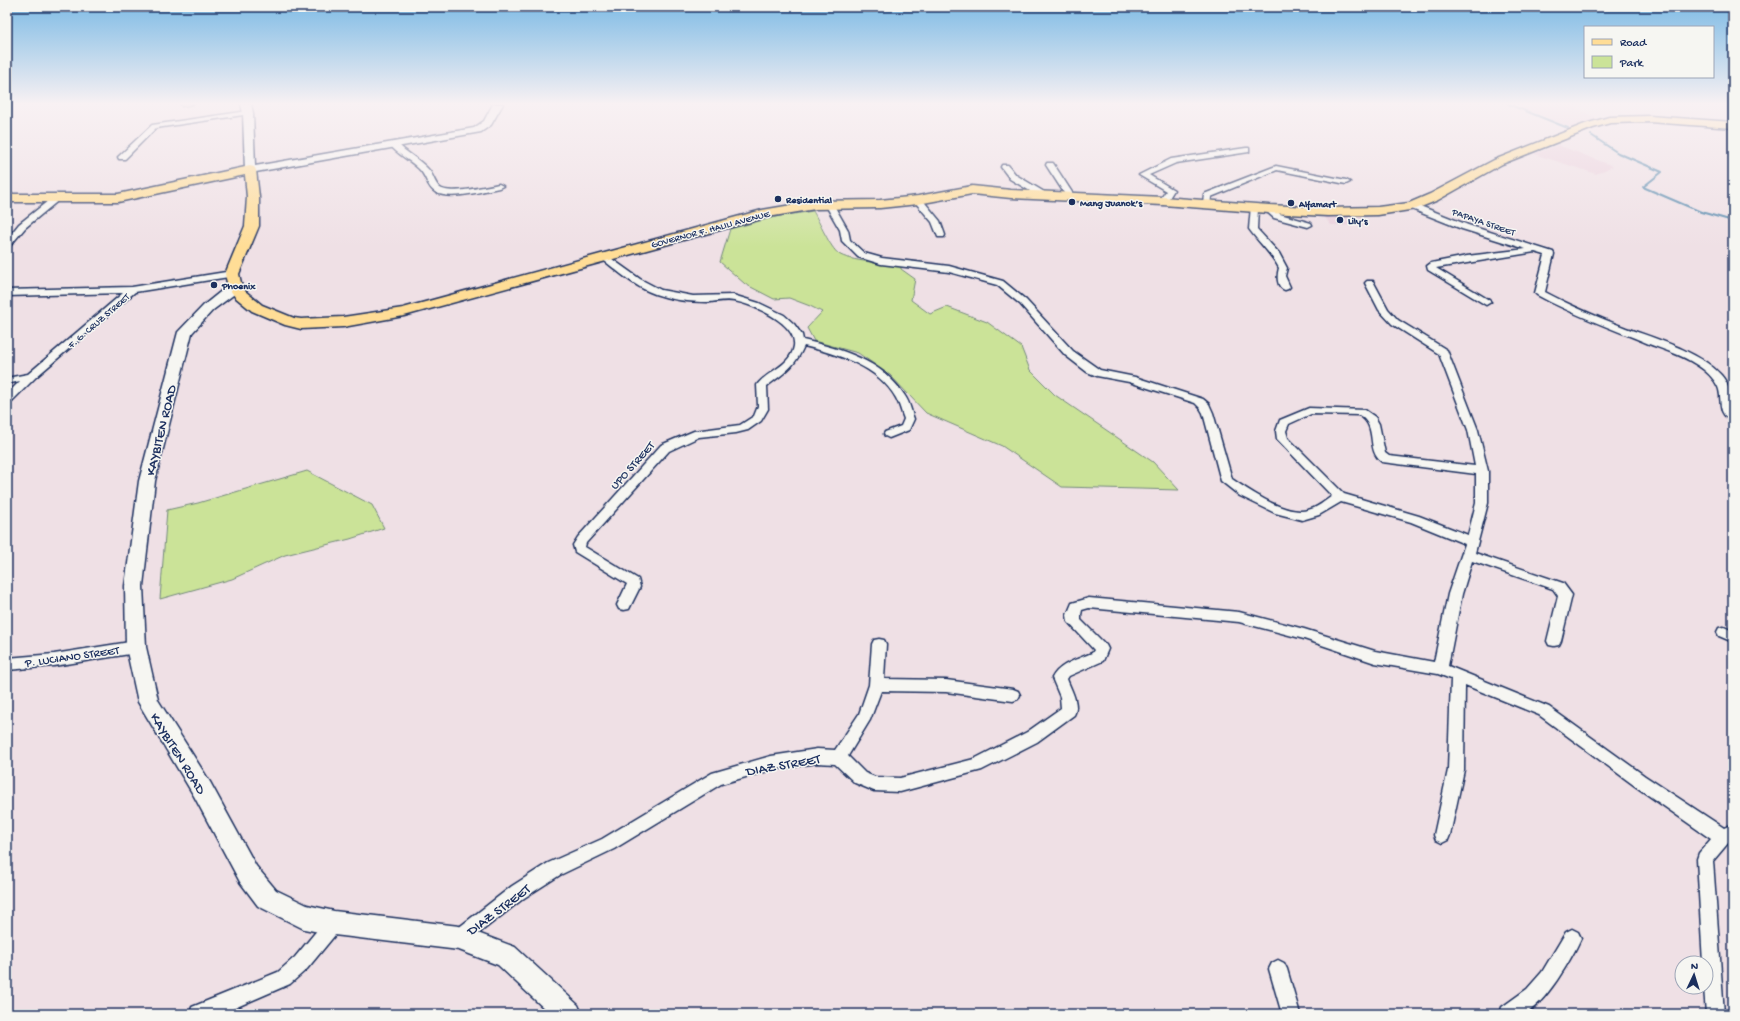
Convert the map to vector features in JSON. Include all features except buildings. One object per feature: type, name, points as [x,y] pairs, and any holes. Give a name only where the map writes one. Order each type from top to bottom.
[{"type":"main road","name":"GOVERNOR F. HALILI AVENUE","points":[[233,280],[240,294],[257,308],[290,322],[301,324],[343,322],[404,312],[767,213],[802,206],[828,204],[874,205],[918,200],[972,190],[1071,197],[1163,201],[1269,209],[1336,212],[1378,211],[1412,206],[1434,197],[1498,162],[1524,152]]},
{"type":"main road","points":[[7,198],[56,199],[130,197],[250,170],[253,197],[252,226],[233,280]]},
{"type":"street","points":[[122,157],[128,152]]},
{"type":"street","points":[[249,152],[250,170],[356,152]]},
{"type":"street","points":[[401,152],[428,172],[430,179],[437,190],[454,192],[499,186]]},
{"type":"street","points":[[1163,201],[1170,190],[1143,175],[1174,161],[1235,152]]},
{"type":"street","points":[[1050,166],[1071,197]]},
{"type":"street","points":[[1005,167],[1014,177],[1043,195]]},
{"type":"street","points":[[1206,204],[1206,196],[1276,168],[1346,182]]},
{"type":"street","points":[[7,244],[22,226],[56,199]]},
{"type":"street","points":[[918,200],[936,221],[941,235]]},
{"type":"street","points":[[828,204],[844,230],[846,241],[860,255],[881,261],[948,269],[975,275],[1000,283],[1023,302],[1069,353],[1091,370],[1097,373],[1130,379],[1199,401],[1208,413],[1224,476],[1235,488],[1277,510],[1295,516],[1310,514],[1340,497]]},
{"type":"street","name":"PAPAYA STREET","points":[[1412,206],[1465,227],[1550,254],[1548,269],[1540,293],[1563,306],[1652,341],[1701,363],[1718,378],[1724,390],[1724,404],[1733,417]]},
{"type":"street","points":[[1254,208],[1253,229],[1262,241],[1276,255],[1283,268],[1281,276],[1285,287]]},
{"type":"street","points":[[1269,209],[1277,216],[1308,225]]},
{"type":"street","points":[[1486,302],[1437,272],[1431,268],[1431,266],[1467,259],[1538,250]]},
{"type":"street","points":[[605,257],[636,280],[656,291],[681,298],[731,298],[744,300],[783,319],[795,329],[800,342],[834,351],[861,361],[883,377],[901,397],[909,419],[905,428],[889,434]]},
{"type":"street","name":"F. G. CRUZ STREET","points":[[7,400],[32,376],[132,290],[233,280]]},
{"type":"street","name":"KAYBITEN ROAD","points":[[233,280],[220,296],[199,314],[185,332],[147,481],[134,586],[136,647],[148,702],[202,789],[248,874],[267,898],[304,917],[334,923],[459,938],[506,956],[569,1014]]},
{"type":"street","points":[[1370,284],[1384,310],[1395,322],[1442,352],[1473,430],[1482,471],[1482,503],[1472,542],[1455,594],[1440,669]]},
{"type":"street","points":[[7,293],[132,290]]},
{"type":"street","name":"UPO STREET","points":[[624,605],[633,587],[633,582],[579,549],[579,545],[582,540],[665,448],[682,440],[701,434],[736,430],[754,421],[762,412],[764,396],[762,385],[790,362],[795,356],[800,342]]},
{"type":"street","points":[[7,381],[32,376]]},
{"type":"street","points":[[1472,542],[1415,519],[1340,497],[1284,439],[1281,431],[1284,422],[1309,411],[1361,412],[1366,414],[1374,422],[1380,455],[1382,457],[1482,471]]},
{"type":"street","points":[[1468,554],[1558,586],[1562,589],[1565,595],[1554,641]]},
{"type":"street","points":[[879,644],[876,686],[865,716],[839,757],[860,778],[874,784],[900,785],[977,765],[1032,737],[1069,711],[1067,697],[1059,678],[1064,672],[1098,657],[1101,650],[1075,622],[1074,615],[1077,607],[1090,603],[1239,617],[1304,634],[1375,657],[1440,669],[1544,711],[1614,761],[1640,782],[1728,835],[1705,859],[1716,1014]]},
{"type":"street","name":"P. LUCIANO STREET","points":[[7,664],[54,660],[136,647]]},
{"type":"street","points":[[1442,835],[1456,770],[1458,676]]},
{"type":"street","points":[[876,686],[946,686],[1013,695]]},
{"type":"street","name":"DIAZ STREET","points":[[459,938],[518,892],[554,869],[608,844],[718,778],[771,763],[817,756],[839,757]]},
{"type":"street","points":[[199,1014],[284,978],[301,963],[334,923]]},
{"type":"street","points":[[1509,1014],[1533,995],[1548,978],[1572,938]]},
{"type":"street","points":[[1278,969],[1291,1014]]},
{"type":"shaded area","points":[[1540,152],[1575,152],[1613,166],[1596,174],[1534,154]]},
{"type":"shaded area","points":[[1322,214],[1360,214],[1368,226],[1331,225]]},
{"type":"green space","points":[[813,211],[828,240],[839,254],[851,259],[901,265],[901,269],[915,279],[911,300],[930,314],[947,307],[987,322],[1021,347],[1030,370],[1055,395],[1153,462],[1179,490],[1062,487],[1002,446],[926,413],[890,375],[858,353],[814,341],[807,328],[822,312],[789,298],[774,299],[745,284],[720,262],[730,229],[775,217]]},
{"type":"green space","points":[[307,471],[372,505],[384,528],[350,539],[285,555],[232,579],[160,599],[167,510],[198,503]]},
{"type":"waterway","points":[[1616,152],[1662,172],[1643,187],[1701,212],[1733,221]]},
{"type":"place","name":"Residential","points":[[778,199]]},
{"type":"place","name":"Mang Juanok’s","points":[[1072,202]]},
{"type":"place","name":"Alfamart","points":[[1291,203]]},
{"type":"place","name":"Lily’s","points":[[1340,220]]},
{"type":"place","name":"Phoenix","points":[[214,285]]}]
